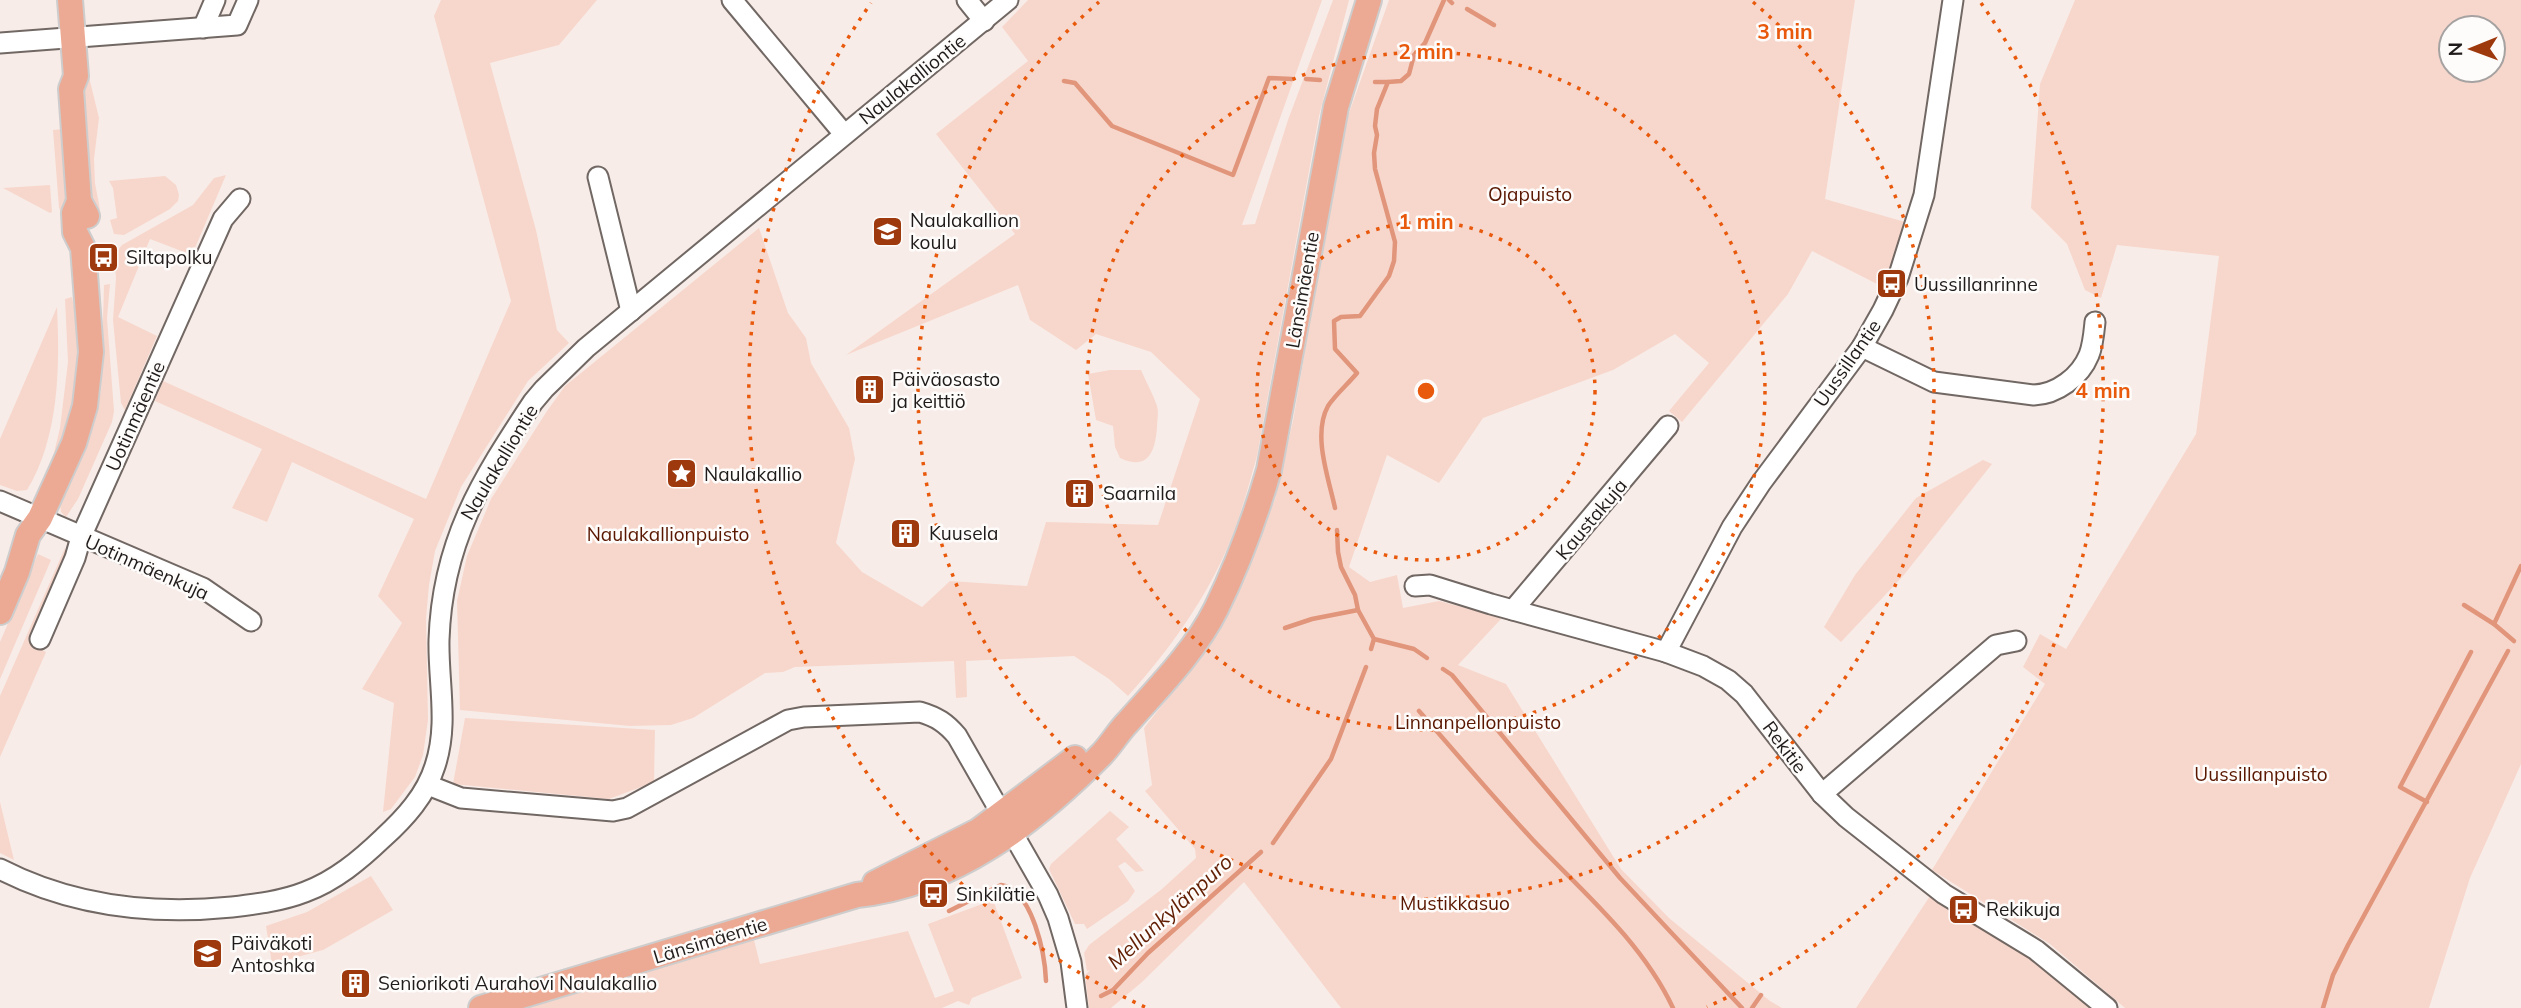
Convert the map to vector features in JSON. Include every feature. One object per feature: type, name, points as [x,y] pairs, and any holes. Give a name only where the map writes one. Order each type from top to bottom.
[{"type":"main road","points":[[0,612],[17,572],[28,535],[40,518],[74,443],[88,389],[91,336],[83,248],[75,232],[74,213],[79,201],[71,89],[76,76],[57,0]]},
{"type":"main road","points":[[67,37],[70,0]]},
{"type":"main road","name":"Länsimäentie","points":[[481,1008],[857,895],[892,890],[930,878],[956,866],[1007,823],[1104,753],[1120,730],[1175,667],[1194,627],[1231,574],[1255,519],[1269,470],[1336,107],[1369,2]]},
{"type":"street","points":[[203,28],[215,0]]},
{"type":"street","points":[[0,43],[237,25],[248,0]]},
{"type":"street","points":[[732,0],[844,134]]},
{"type":"street","points":[[967,0],[984,21]]},
{"type":"street","name":"Naulakalliontie","points":[[0,869],[67,895],[139,909],[205,910],[279,900],[305,892],[354,864],[405,816],[428,785],[436,765],[442,733],[439,644],[441,601],[449,559],[478,491],[538,395],[565,367],[631,311],[1008,0]]},
{"type":"street","name":"Uussillantie","points":[[1666,652],[1696,592],[1754,494],[1862,346],[1884,310],[1901,271],[1924,195],[1953,0]]},
{"type":"street","points":[[598,177],[631,311]]},
{"type":"street","name":"Uotinmäentie","points":[[40,639],[75,558],[81,537],[223,219],[240,199]]},
{"type":"street","points":[[1862,346],[1934,382],[2034,395],[2049,394],[2083,367],[2090,353],[2095,322]]},
{"type":"street","name":"Kaustakuja","points":[[1513,610],[1668,426]]},
{"type":"street","name":"Uotinmäenkuja","points":[[0,501],[203,588],[251,621]]},
{"type":"street","name":"Rekitie","points":[[1415,586],[1430,585],[1666,652],[1703,666],[1728,680],[1744,694],[1822,794],[1916,874],[1953,900],[2036,950],[2107,1008]]},
{"type":"street","points":[[1822,794],[1996,645],[2016,641]]},
{"type":"street","points":[[428,785],[461,798],[613,811],[627,808],[788,720],[920,712],[936,717],[947,724],[957,736],[1048,895],[1071,962],[1077,1008]]},
{"type":"green space","points":[[441,0],[597,0],[559,45],[490,63],[536,230],[557,330],[569,343],[528,381],[461,487],[435,551],[426,619],[428,720],[423,755],[415,777],[391,809],[383,812],[394,703],[362,689],[402,623],[378,596],[414,519],[292,462],[267,522],[232,508],[262,449],[155,401],[163,381],[426,499],[511,301],[434,16]]},
{"type":"green space","name":"Naulakallionpuisto","points":[[1028,0],[1322,0],[1242,225],[1255,224],[1288,120],[1333,0],[1349,0],[1319,116],[1257,456],[1239,519],[1211,582],[1158,660],[1128,696],[1109,679],[1074,656],[966,661],[967,697],[956,698],[954,661],[795,667],[783,672],[765,673],[693,718],[671,725],[630,726],[460,710],[457,601],[467,556],[491,499],[565,386],[759,228],[788,313],[806,338],[811,363],[849,428],[855,459],[836,543],[862,572],[922,607],[950,581],[1027,586],[1046,522],[1158,525],[1200,399],[1151,352],[1096,334],[1076,350],[1030,320],[1018,285],[846,355],[1015,234],[936,134],[1028,61],[1002,27]]},
{"type":"green space","name":"Ojapuisto","points":[[1389,0],[1855,0],[1825,199],[1905,222],[1885,288],[1812,251],[1788,294],[1682,422],[1669,411],[1709,363],[1675,334],[1613,370],[1483,418],[1439,483],[1387,455],[1349,567],[1370,582],[1397,575],[1403,608],[1439,601],[1501,619],[1458,665],[1506,684],[1621,869],[1669,918],[1782,1008],[1341,1008],[1244,882],[1142,982],[1111,1008],[1089,1008],[1085,975],[1090,970],[1087,971],[1084,953],[1089,945],[1162,889],[1196,858],[1195,849],[1145,791],[1152,785],[1144,728],[1198,660],[1242,582],[1275,499],[1293,421],[1348,116]]},
{"type":"green space","name":"Uussillanpuisto","points":[[2075,0],[2521,0],[2521,764],[2470,878],[2429,1008],[2125,1008],[2050,944],[1932,870],[2045,684],[2023,667],[2040,634],[2066,649],[2196,434],[2219,256],[2117,245],[2101,298],[2085,290],[2067,244],[2031,208],[2040,84]]},
{"type":"green space","points":[[88,73],[99,118],[94,159],[100,210],[91,211],[81,76]]},
{"type":"green space","points":[[63,129],[67,213],[62,214],[59,208],[53,130]]},
{"type":"green space","points":[[226,175],[192,255],[150,239],[118,317],[157,336],[125,410],[121,403],[113,320],[116,278],[114,255],[122,245],[193,205],[214,178]]},
{"type":"green space","points":[[165,176],[176,185],[178,201],[170,209],[124,235],[114,234],[110,220],[117,218],[113,188],[109,181]]},
{"type":"green space","points":[[50,185],[50,213],[3,188]]},
{"type":"green space","points":[[110,284],[107,318],[114,411],[112,422],[78,499],[66,517],[61,512],[60,504],[91,431],[101,391],[104,285]]},
{"type":"green space","points":[[72,297],[79,350],[75,396],[42,490],[40,489],[60,428],[68,362],[65,299]]},
{"type":"green space","points":[[57,307],[57,378],[46,448],[27,490],[17,491],[0,485],[0,439]]},
{"type":"green space","points":[[1110,370],[1141,370],[1155,402],[1158,411],[1156,437],[1152,451],[1143,461],[1120,458],[1115,447],[1113,426],[1096,420],[1088,374]]},
{"type":"green space","points":[[1983,460],[1992,464],[1903,576],[1841,642],[1824,627],[1855,575],[1916,498]]},
{"type":"green space","points":[[65,548],[66,560],[32,645],[46,652],[0,757],[0,696]]},
{"type":"green space","points":[[38,554],[51,560],[0,679],[0,642]]},
{"type":"green space","points":[[465,718],[655,730],[654,782],[609,799],[453,784]]},
{"type":"green space","points":[[0,802],[14,860],[0,853]]},
{"type":"green space","points":[[1110,811],[1129,827],[1116,839],[1144,871],[1136,872],[1125,862],[1118,866],[1135,891],[1128,901],[1087,929],[1084,924],[1075,924],[1049,869],[1051,864]]},
{"type":"green space","points":[[371,876],[393,910],[323,950],[272,964],[266,926],[307,912]]},
{"type":"green space","points":[[1930,896],[2047,965],[2101,1008],[1856,1008]]},
{"type":"green space","points":[[993,900],[1022,978],[972,998],[969,1005],[958,1001],[942,1008],[512,1008],[753,936],[760,964],[908,931],[935,998],[954,991],[928,924]]},
{"type":"waterway","name":"Mellunkylänpuro","points":[[1335,508],[1323,457],[1323,418],[1331,402],[1357,373],[1335,349],[1334,321],[1341,317],[1360,316],[1389,276],[1394,261],[1395,242],[1375,169],[1377,109],[1388,82],[1401,81],[1409,74],[1414,55],[1425,43],[1444,0]]},
{"type":"waterway","points":[[1449,0],[1452,3]]},
{"type":"waterway","points":[[1467,9],[1494,25]]},
{"type":"waterway","points":[[1064,81],[1075,83],[1112,126],[1233,175],[1269,78],[1292,79]]},
{"type":"waterway","points":[[1306,79],[1320,80]]},
{"type":"waterway","points":[[1375,82],[1388,82]]},
{"type":"waterway","name":"Mellunkylänpuro","points":[[1337,530],[1341,567],[1355,595],[1358,610],[1374,639],[1371,649]]},
{"type":"waterway","points":[[2494,624],[2521,566]]},
{"type":"waterway","points":[[2464,605],[2494,624],[2514,641]]},
{"type":"waterway","points":[[1285,628],[1312,619],[1358,610]]},
{"type":"waterway","points":[[1374,639],[1414,649],[1427,658]]},
{"type":"waterway","points":[[2323,1008],[2333,975],[2348,945],[2508,651]]},
{"type":"waterway","points":[[2427,802],[2400,787],[2471,652]]},
{"type":"waterway","name":"Mellunkylänpuro","points":[[1273,843],[1331,759],[1366,667]]},
{"type":"waterway","points":[[1443,669],[1452,675],[1620,878],[1742,1008]]},
{"type":"waterway","points":[[1419,711],[1518,824],[1628,940],[1645,961],[1673,1008]]},
{"type":"waterway","name":"Mellunkylänpuro","points":[[1101,996],[1113,990],[1148,953],[1261,852]]},
{"type":"waterway","points":[[949,911],[1001,885],[1012,889],[1021,898],[1035,925],[1046,981]]},
{"type":"waterway","points":[[1752,1008],[1761,995]]},
{"type":"place","name":"Naulakallion koulu","points":[[887,231]]},
{"type":"place","name":"Siltapolku","points":[[103,257]]},
{"type":"place","name":"Uussillanrinne","points":[[1891,284]]},
{"type":"place","name":"Päiväosasto ja keittiö","points":[[869,390]]},
{"type":"place","name":"Naulakallio","points":[[681,474]]},
{"type":"place","name":"Saarnila","points":[[1080,493]]},
{"type":"place","name":"Kuusela","points":[[906,533]]},
{"type":"place","name":"Sinkilätie","points":[[933,894]]},
{"type":"place","name":"Rekikuja","points":[[1963,909]]},
{"type":"place","name":"Päiväkoti Antoshka","points":[[208,954]]},
{"type":"place","name":"Seniorikoti Aurahovi Naulakallio","points":[[355,983]]},
{"type":"park label","name":"Linnanpellonpuisto","points":[[1478,722]]},
{"type":"park label","name":"Mustikkasuo","points":[[1455,903]]}]
